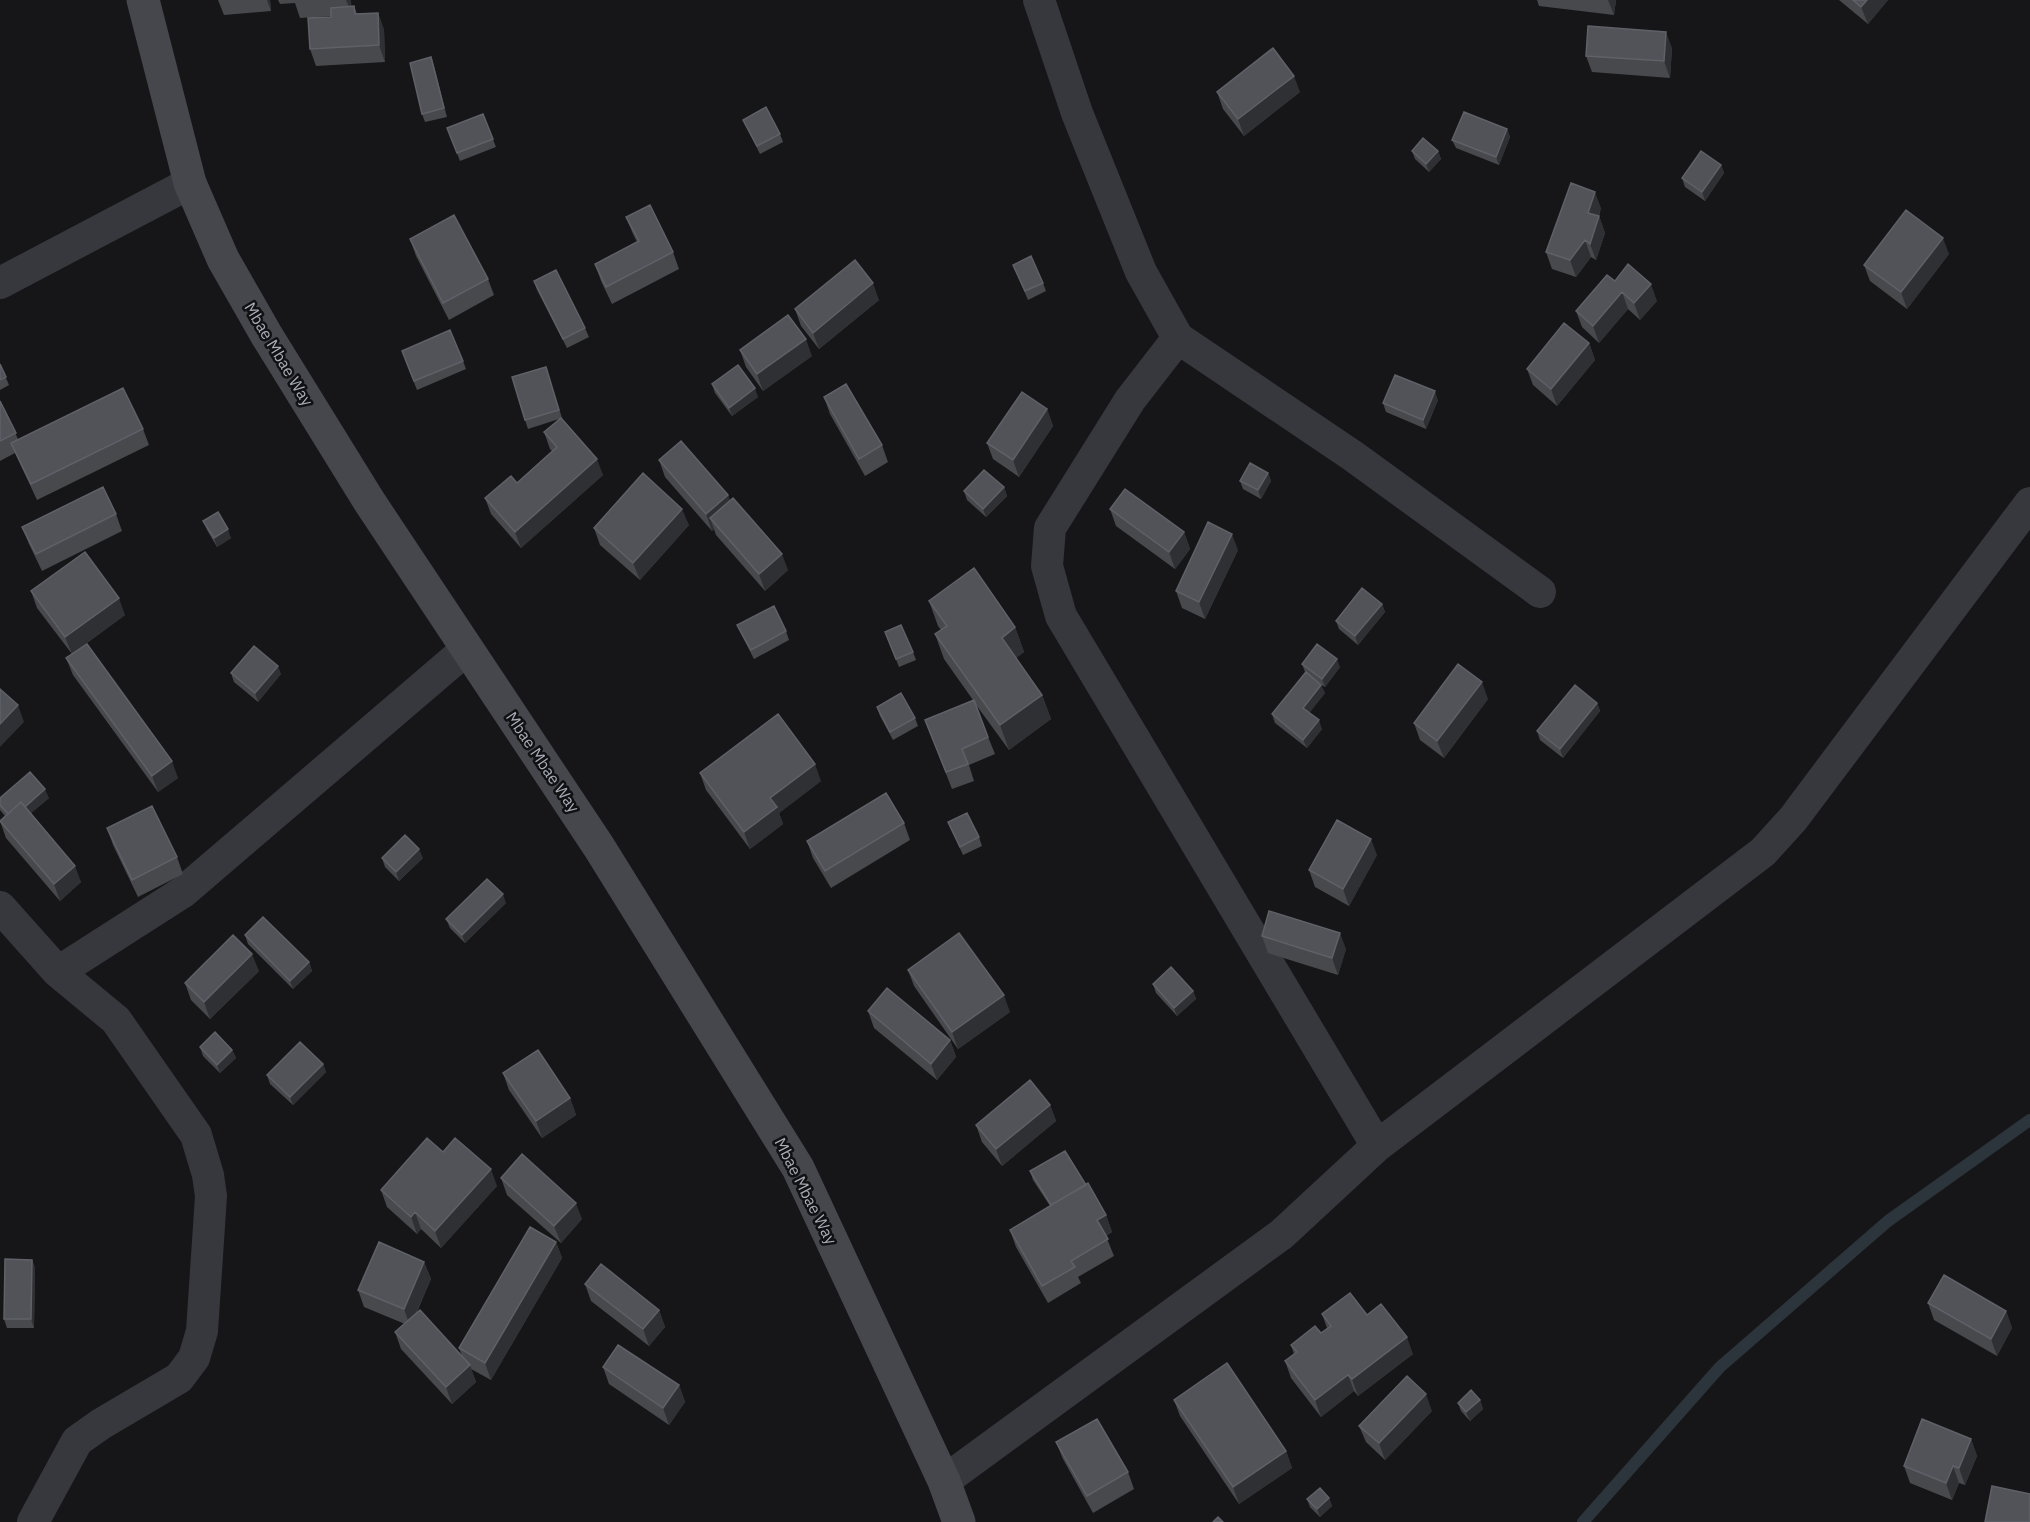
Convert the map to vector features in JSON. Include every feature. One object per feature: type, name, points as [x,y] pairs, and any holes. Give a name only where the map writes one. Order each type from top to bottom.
[{"type":"street","name":"Mbae Mbae Way","points":[[143,0],[190,183],[223,259],[267,336],[369,501],[599,847],[798,1167],[944,1481],[959,1522]]},
{"type":"street","points":[[1039,0],[1077,113],[1141,272],[1178,338],[1353,456],[1540,592]]},
{"type":"street","points":[[0,283],[190,183]]},
{"type":"street","points":[[1178,338],[1130,400],[1050,528],[1047,566],[1061,616],[1377,1146]]},
{"type":"street","points":[[944,1481],[1282,1234],[1377,1146],[1764,852],[1793,819],[2030,503]]},
{"type":"street","points":[[58,972],[183,892],[468,649]]},
{"type":"street","points":[[0,907],[58,972],[116,1020],[196,1135],[208,1175],[211,1196],[202,1331],[194,1359],[179,1378],[101,1424],[77,1441],[33,1522]]},
{"type":"building","points":[[1853,0],[1867,0],[1861,7]]},
{"type":"building","points":[[354,6],[355,14],[378,13],[379,45],[310,49],[308,18],[331,17],[331,8]]},
{"type":"building","points":[[1588,26],[1666,32],[1664,61],[1586,56]]},
{"type":"building","points":[[1273,48],[1294,76],[1238,119],[1217,92]]},
{"type":"building","points":[[431,57],[444,108],[422,114],[410,63]]},
{"type":"building","points":[[766,107],[780,134],[757,146],[743,120]]},
{"type":"building","points":[[1464,112],[1507,129],[1496,157],[1452,140]]},
{"type":"building","points":[[483,114],[493,139],[457,153],[447,128]]},
{"type":"building","points":[[1423,138],[1438,151],[1426,164],[1412,151]]},
{"type":"building","points":[[1701,151],[1721,165],[1702,192],[1682,178]]},
{"type":"building","points":[[1571,183],[1595,192],[1588,213],[1599,216],[1590,244],[1585,240],[1570,260],[1546,252]]},
{"type":"building","points":[[650,205],[673,252],[606,287],[595,264],[639,241],[626,217]]},
{"type":"building","points":[[1906,210],[1943,238],[1901,292],[1864,265]]},
{"type":"building","points":[[454,215],[488,279],[443,303],[410,239]]},
{"type":"building","points":[[1031,256],[1043,283],[1025,291],[1013,265]]},
{"type":"building","points":[[855,260],[873,283],[813,333],[795,309]]},
{"type":"building","points":[[1628,264],[1651,284],[1634,303],[1622,292],[1593,326],[1576,311],[1607,275],[1615,281]]},
{"type":"building","points":[[556,270],[585,328],[563,339],[534,281]]},
{"type":"building","points":[[788,315],[806,339],[757,374],[740,350]]},
{"type":"building","points":[[1564,323],[1589,343],[1551,389],[1527,369]]},
{"type":"building","points":[[450,330],[463,361],[414,381],[402,351]]},
{"type":"building","points":[[0,364],[6,377],[0,380]]},
{"type":"building","points":[[738,365],[755,388],[729,408],[712,384]]},
{"type":"building","points":[[546,367],[559,410],[525,420],[512,377]]},
{"type":"building","points":[[1395,375],[1435,391],[1423,420],[1383,403]]},
{"type":"building","points":[[846,384],[882,445],[859,459],[824,397]]},
{"type":"building","points":[[123,388],[143,429],[31,484],[11,443]]},
{"type":"building","points":[[1022,392],[1047,409],[1013,460],[987,443]]},
{"type":"building","points":[[0,401],[16,433],[0,441]]},
{"type":"building","points":[[561,418],[597,459],[515,532],[485,498],[511,476],[517,483],[557,447],[544,432]]},
{"type":"building","points":[[681,441],[728,495],[706,514],[659,460]]},
{"type":"building","points":[[1250,463],[1268,473],[1258,490],[1240,481]]},
{"type":"building","points":[[984,470],[1004,487],[983,509],[964,491]]},
{"type":"building","points":[[643,473],[682,509],[633,563],[594,528]]},
{"type":"building","points":[[103,487],[116,514],[36,554],[22,527]]},
{"type":"building","points":[[1125,489],[1184,532],[1169,552],[1110,509]]},
{"type":"building","points":[[733,498],[782,554],[759,574],[710,518]]},
{"type":"building","points":[[218,512],[228,529],[214,538],[203,521]]},
{"type":"building","points":[[1208,522],[1232,534],[1199,602],[1176,591]]},
{"type":"building","points":[[85,552],[119,598],[65,637],[31,591]]},
{"type":"building","points":[[974,568],[1015,627],[1002,638],[1042,695],[1000,725],[935,634],[947,626],[929,601]]},
{"type":"building","points":[[1362,588],[1382,604],[1355,636],[1336,621]]},
{"type":"building","points":[[774,606],[786,631],[751,650],[737,625]]},
{"type":"building","points":[[901,625],[913,652],[896,659],[885,632]]},
{"type":"building","points":[[87,644],[172,761],[152,776],[66,658]]},
{"type":"building","points":[[1317,644],[1337,659],[1322,679],[1302,664]]},
{"type":"building","points":[[254,646],[278,666],[255,693],[231,673]]},
{"type":"building","points":[[1458,664],[1482,682],[1437,741],[1414,723]]},
{"type":"building","points":[[1306,672],[1321,685],[1303,708],[1319,720],[1303,740],[1272,714]]},
{"type":"building","points":[[1575,685],[1597,703],[1560,749],[1537,731]]},
{"type":"building","points":[[0,689],[18,705],[0,724]]},
{"type":"building","points":[[901,693],[915,718],[890,732],[877,707]]},
{"type":"building","points":[[974,700],[988,737],[962,749],[968,764],[946,772],[925,720]]},
{"type":"building","points":[[778,714],[815,764],[770,798],[777,807],[744,832],[700,773]]},
{"type":"building","points":[[30,772],[45,789],[25,807],[21,802],[8,814],[0,805],[0,798]]},
{"type":"building","points":[[886,793],[904,823],[825,871],[807,841]]},
{"type":"building","points":[[21,802],[75,866],[54,884],[0,821]]},
{"type":"building","points":[[152,806],[177,857],[132,880],[107,828]]},
{"type":"building","points":[[967,813],[979,837],[960,847],[948,822]]},
{"type":"building","points":[[1337,820],[1371,839],[1343,889],[1309,870]]},
{"type":"building","points":[[405,835],[419,849],[396,872],[382,858]]},
{"type":"building","points":[[487,879],[503,894],[462,935],[446,919]]},
{"type":"building","points":[[1269,911],[1340,933],[1332,958],[1262,936]]},
{"type":"building","points":[[263,917],[309,962],[290,981],[245,935]]},
{"type":"building","points":[[959,933],[1004,995],[952,1032],[908,970]]},
{"type":"building","points":[[233,935],[252,954],[204,1002],[185,983]]},
{"type":"building","points":[[1171,967],[1193,991],[1174,1008],[1153,984]]},
{"type":"building","points":[[887,988],[950,1040],[931,1064],[868,1011]]},
{"type":"building","points":[[215,1032],[232,1050],[217,1065],[200,1047]]},
{"type":"building","points":[[300,1042],[323,1064],[290,1097],[267,1075]]},
{"type":"building","points":[[538,1050],[570,1098],[536,1121],[503,1073]]},
{"type":"building","points":[[1030,1080],[1050,1105],[996,1149],[976,1125]]},
{"type":"building","points":[[427,1138],[443,1152],[455,1138],[491,1169],[435,1231],[415,1212],[411,1217],[381,1190]]},
{"type":"building","points":[[1065,1151],[1086,1185],[1051,1205],[1030,1171]]},
{"type":"building","points":[[522,1154],[576,1203],[554,1226],[501,1178]]},
{"type":"building","points":[[1088,1183],[1106,1215],[1097,1220],[1108,1239],[1071,1261],[1075,1267],[1042,1286],[1010,1230]]},
{"type":"building","points":[[530,1227],[556,1242],[485,1363],[459,1348]]},
{"type":"building","points":[[379,1242],[424,1262],[404,1309],[358,1290]]},
{"type":"building","points":[[5,1259],[32,1260],[31,1319],[4,1319]]},
{"type":"building","points":[[601,1264],[659,1310],[643,1329],[585,1284]]},
{"type":"building","points":[[1944,1275],[2006,1311],[1991,1339],[1928,1303]]},
{"type":"building","points":[[1350,1293],[1367,1315],[1381,1304],[1407,1337],[1352,1379],[1348,1375],[1315,1400],[1285,1361],[1297,1352],[1291,1345],[1315,1326],[1321,1333],[1331,1326],[1322,1314]]},
{"type":"building","points":[[420,1310],[470,1365],[446,1387],[395,1332]]},
{"type":"building","points":[[618,1345],[679,1385],[663,1408],[603,1367]]},
{"type":"building","points":[[1227,1363],[1286,1451],[1233,1487],[1174,1400]]},
{"type":"building","points":[[1407,1376],[1426,1394],[1379,1443],[1359,1426]]},
{"type":"building","points":[[1471,1390],[1480,1400],[1466,1412],[1458,1403]]},
{"type":"building","points":[[1097,1419],[1128,1472],[1087,1496],[1056,1442]]},
{"type":"building","points":[[1922,1419],[1971,1439],[1959,1468],[1953,1466],[1946,1483],[1904,1466]]},
{"type":"building","points":[[1992,1486],[2030,1494],[2030,1522],[1985,1522]]},
{"type":"building","points":[[1320,1488],[1329,1498],[1317,1509],[1307,1499]]},
{"type":"building","points":[[1218,1517],[1223,1522],[1213,1522]]},
{"type":"waterway","points":[[1583,1522],[1720,1367],[1888,1221],[2030,1120]]}]
